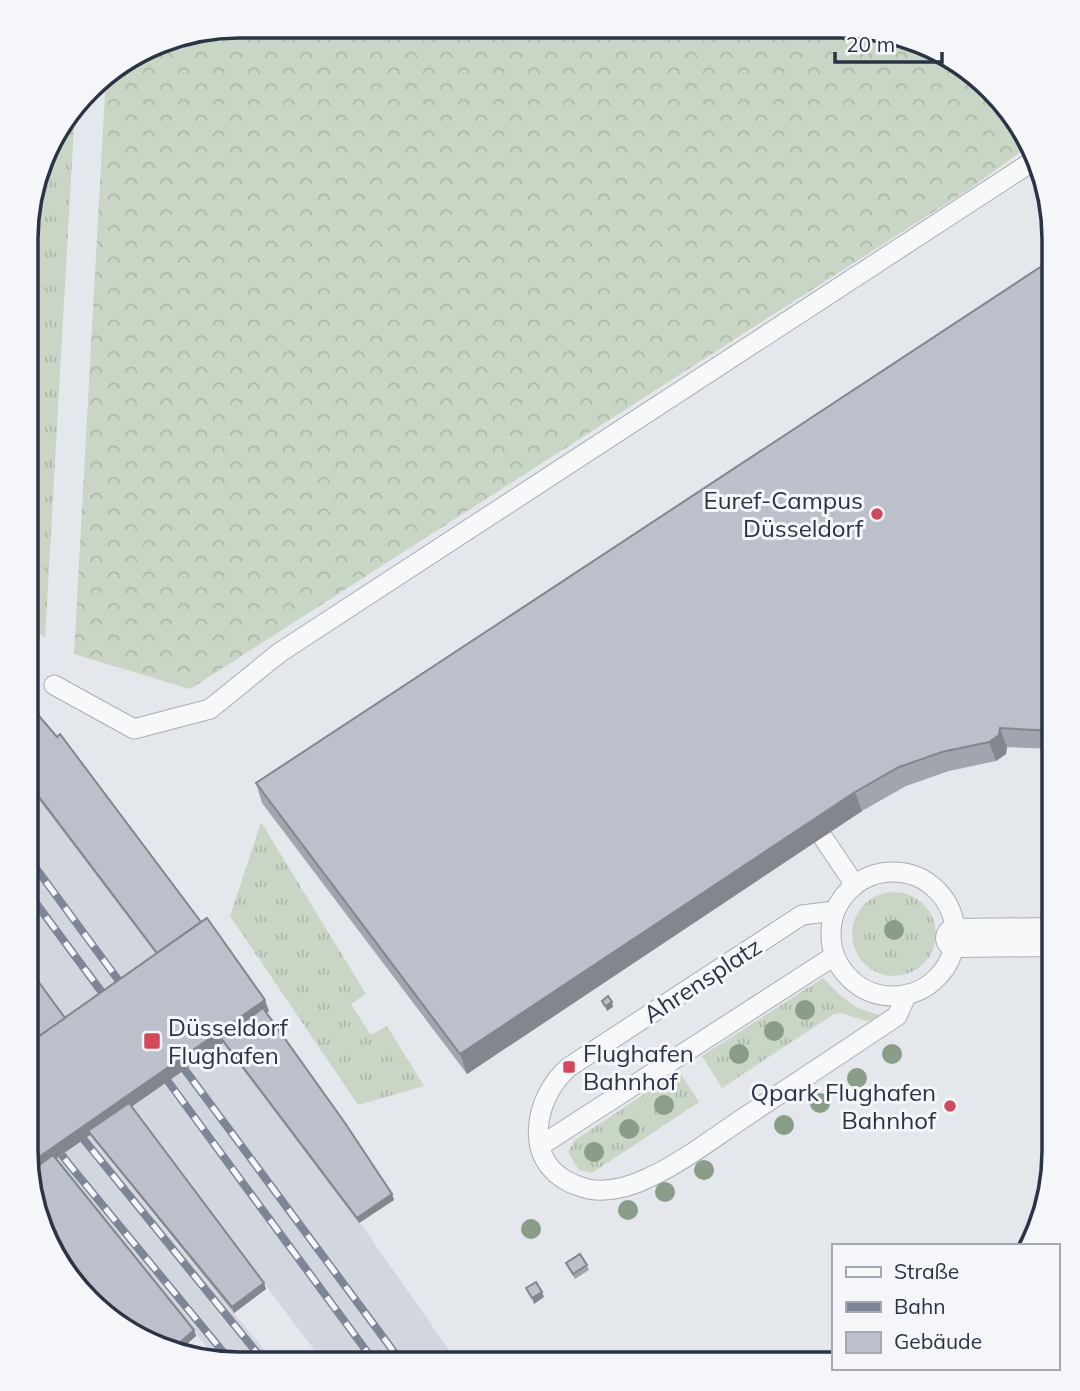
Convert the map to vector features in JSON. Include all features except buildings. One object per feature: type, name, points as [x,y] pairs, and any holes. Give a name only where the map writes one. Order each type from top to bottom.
[{"type":"street","points":[[955,938],[1041,937]]},
{"type":"lane","points":[[54,685],[134,729],[210,709],[279,653],[1027,166]]},
{"type":"lane","points":[[824,839],[855,885]]},
{"type":"lane","points":[[884,873],[901,873],[928,883],[945,901],[954,925],[955,938],[942,972],[925,987],[907,994],[889,996],[871,993],[856,984],[843,971],[834,956],[830,933],[835,911],[843,897],[855,885],[884,873]]},
{"type":"lane","name":"Ahrensplatz","points":[[540,1146],[539,1123],[548,1091],[569,1067],[802,915],[835,911]]},
{"type":"lane","points":[[834,956],[540,1146],[555,1172],[564,1179],[592,1190],[628,1186],[648,1178],[897,1016],[907,994]]},
{"type":"shaded area","points":[[38,799],[365,1230],[451,1352],[316,1352],[38,984]]},
{"type":"shaded area","points":[[47,1082],[266,1352],[209,1350],[42,1147]]},
{"type":"green space","points":[[226,39],[867,40],[918,54],[952,72],[992,107],[1015,139],[1021,152],[969,189],[190,689],[74,654],[105,90],[139,65],[187,45]]},
{"type":"green space","points":[[74,125],[45,638],[38,631],[38,239],[45,187],[59,150]]},
{"type":"green space","points":[[261,822],[366,994],[351,1004],[371,1035],[387,1026],[424,1086],[358,1105],[230,916]]},
{"type":"green space","points":[[894,892],[910,895],[924,904],[933,918],[936,934],[933,950],[924,964],[910,973],[894,976],[878,973],[864,964],[855,950],[852,934],[855,918],[864,904],[878,895]]},
{"type":"green space","points":[[823,978],[856,1007],[881,1016],[870,1022],[841,1013],[834,1014],[722,1088],[702,1056]]},
{"type":"green space","points":[[679,1071],[699,1102],[592,1173],[579,1170],[568,1152],[575,1140]]},
{"type":"railway","points":[[38,871],[130,996]]},
{"type":"railway","points":[[38,906],[112,1006]]},
{"type":"railway","points":[[174,1055],[394,1352]]},
{"type":"railway","points":[[156,1065],[367,1352]]},
{"type":"railway","points":[[38,1124],[223,1352]]},
{"type":"railway","points":[[72,1125],[256,1352]]},
{"type":"place","name":"Euref-Campus Düsseldorf","points":[[877,514]]},
{"type":"place","name":"Düsseldorf Flughafen","points":[[152,1041]]},
{"type":"place","name":"Flughafen Bahnhof","points":[[569,1067]]},
{"type":"place","name":"Qpark Flughafen Bahnhof","points":[[950,1106]]}]
